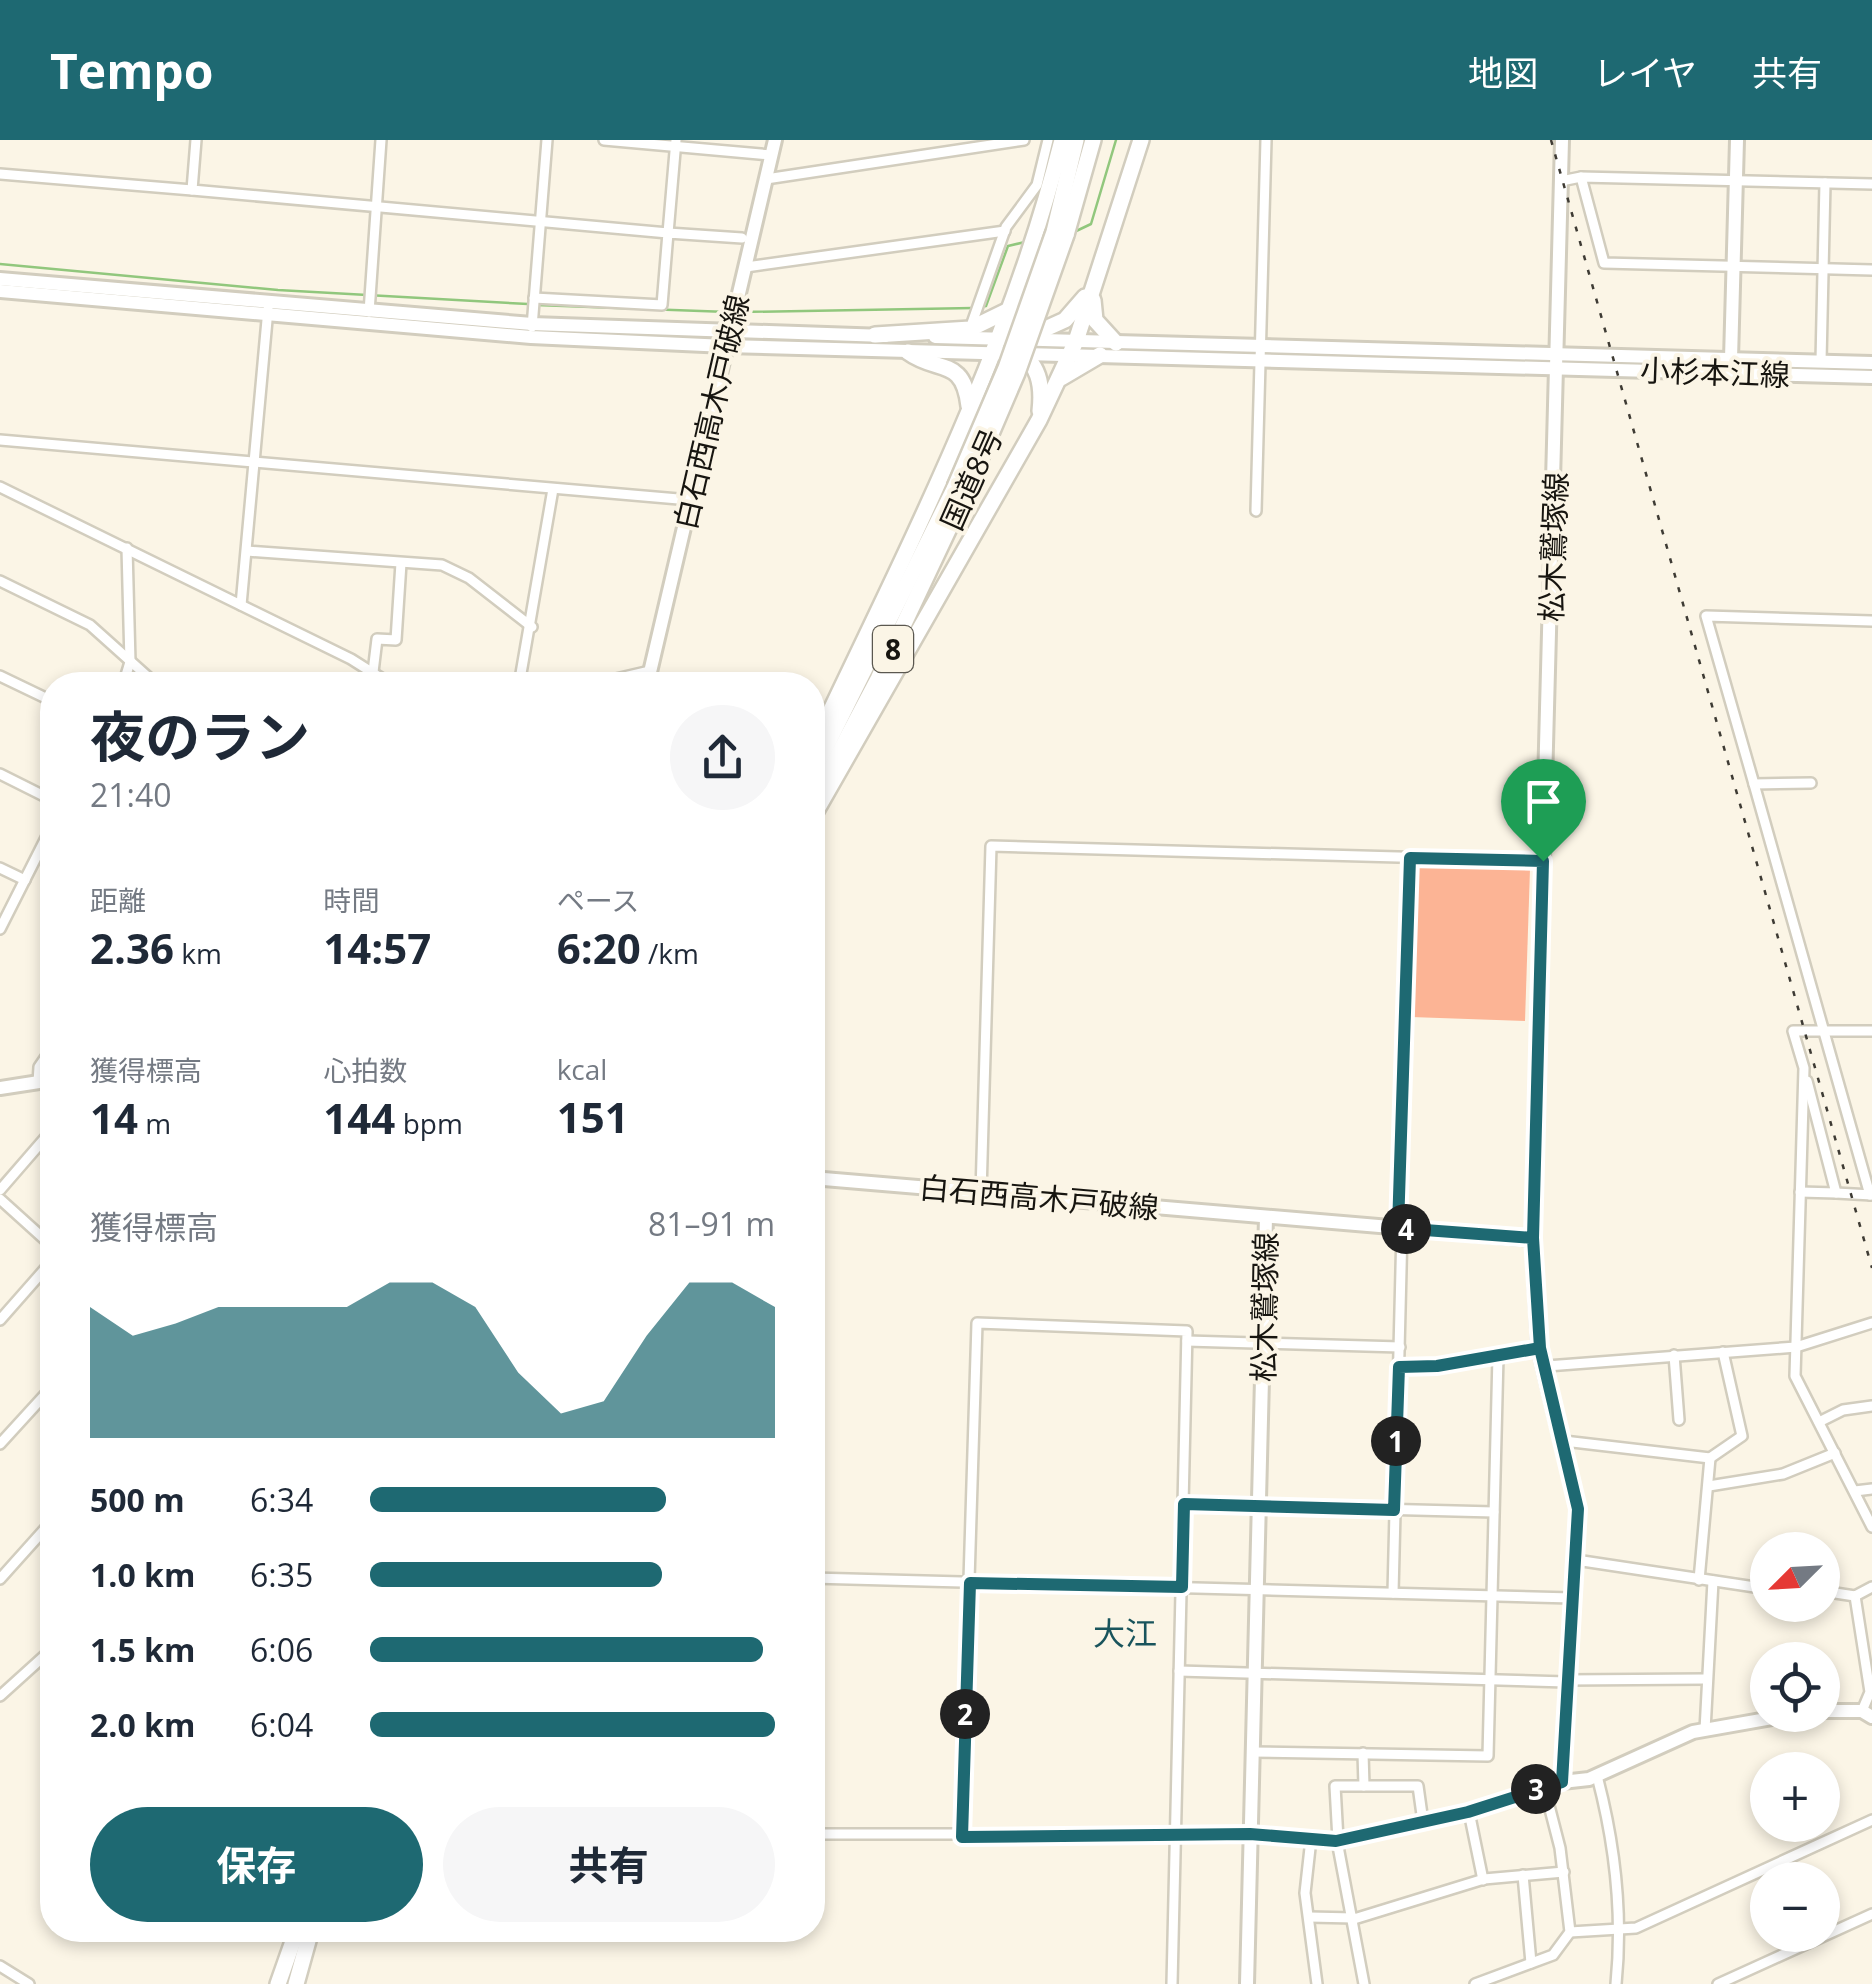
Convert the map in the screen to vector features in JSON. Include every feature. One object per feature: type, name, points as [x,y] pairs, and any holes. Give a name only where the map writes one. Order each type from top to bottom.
[{"type":"highway","points":[[825,724],[904,566],[1009,310],[1050,140]]},
{"type":"highway","name":"国道8号","points":[[1060,233],[1076,140]]},
{"type":"highway","name":"国道8号","points":[[825,779],[878,679],[960,489],[1093,140]]},
{"type":"highway","points":[[825,795],[1039,420],[1073,349],[1141,140]]},
{"type":"highway","points":[[1095,281],[1094,320],[1116,342]]},
{"type":"highway","points":[[995,346],[1022,348],[1065,320],[1095,281]]},
{"type":"highway","points":[[875,335],[970,329],[1009,310]]},
{"type":"highway","points":[[1022,348],[1040,380],[1039,420]]},
{"type":"highway","points":[[908,352],[951,368],[961,378],[969,406]]},
{"type":"highway","points":[[1056,382],[1066,372],[1100,356]]},
{"type":"highway","name":"国道8号","points":[[825,750],[960,489]]},
{"type":"highway","points":[[278,1984],[294,1942]]},
{"type":"highway","points":[[296,1984],[308,1942]]},
{"type":"main road","name":"白石西高木戸破線","points":[[649,672],[775,140]]},
{"type":"main road","name":"松木鷲塚線","points":[[1247,1984],[1266,1217],[1533,1238],[1562,140]]},
{"type":"main road","points":[[1732,359],[1737,140]]},
{"type":"main road","points":[[0,279],[268,309]]},
{"type":"main road","points":[[0,291],[726,346],[908,352],[995,346]]},
{"type":"main road","points":[[531,330],[875,335],[995,346]]},
{"type":"main road","points":[[1022,348],[1073,349],[1116,342],[1259,353]]},
{"type":"main road","points":[[1073,349],[1100,356],[1259,353],[1559,361]]},
{"type":"main road","name":"小杉本江線","points":[[1559,361],[1872,362]]},
{"type":"main road","name":"小杉本江線","points":[[1559,361],[1872,376]]},
{"type":"main road","points":[[0,1088],[40,1082]]},
{"type":"main road","name":"白石西高木戸破線","points":[[825,1179],[1266,1217]]},
{"type":"main road","points":[[1533,1238],[1540,1348],[1578,1509],[1562,1782],[1597,1776],[1655,1753],[1670,1740],[1750,1722]]},
{"type":"main road","points":[[1840,1712],[1867,1714]]},
{"type":"street","points":[[192,190],[196,140]]},
{"type":"street","points":[[369,317],[381,140]]},
{"type":"street","points":[[531,330],[548,140]]},
{"type":"street","points":[[604,140],[676,143],[771,156]]},
{"type":"street","points":[[766,180],[1024,140]]},
{"type":"street","points":[[970,329],[1005,230],[1037,186],[1050,140]]},
{"type":"street","points":[[1256,511],[1266,140]]},
{"type":"street","points":[[534,298],[662,304],[676,143]]},
{"type":"street","points":[[0,174],[742,238]]},
{"type":"street","points":[[1581,177],[1604,263],[1872,270]]},
{"type":"street","points":[[1560,181],[1581,177],[1736,184],[1872,184]]},
{"type":"street","points":[[1821,361],[1825,183]]},
{"type":"street","points":[[746,267],[1005,230]]},
{"type":"street","points":[[241,604],[268,309]]},
{"type":"street","points":[[0,440],[690,500]]},
{"type":"street","points":[[0,486],[373,672],[376,639],[396,640],[401,564]]},
{"type":"street","points":[[522,672],[553,489]]},
{"type":"street","points":[[127,672],[128,548]]},
{"type":"street","points":[[248,551],[442,565],[469,578],[532,627]]},
{"type":"street","points":[[0,582],[90,626],[142,672]]},
{"type":"street","points":[[1800,1192],[1871,1195],[1706,616],[1872,621]]},
{"type":"street","points":[[0,676],[40,695]]},
{"type":"street","points":[[0,774],[40,794]]},
{"type":"street","points":[[1754,784],[1811,783]]},
{"type":"street","points":[[981,1193],[990,846],[1543,861]]},
{"type":"street","points":[[0,929],[40,850]]},
{"type":"street","points":[[1393,1592],[1410,858]]},
{"type":"street","points":[[0,868],[25,880]]},
{"type":"street","points":[[1836,1193],[1794,1031],[1872,1031]]},
{"type":"street","points":[[1804,1068],[1794,1376],[1872,1527]]},
{"type":"street","points":[[0,1190],[40,1144]]},
{"type":"street","points":[[0,1199],[40,1235]]},
{"type":"street","points":[[0,1320],[40,1275]]},
{"type":"street","points":[[1547,1366],[1796,1347],[1872,1323]]},
{"type":"street","points":[[962,1837],[977,1324],[1187,1331],[1172,1984]]},
{"type":"street","points":[[1187,1341],[1400,1347]]},
{"type":"street","points":[[1399,1367],[1540,1348]]},
{"type":"street","points":[[1564,1442],[1710,1458],[1742,1436],[1723,1352]]},
{"type":"street","points":[[1674,1355],[1679,1420]]},
{"type":"street","points":[[1252,1752],[1488,1756],[1498,1356]]},
{"type":"street","points":[[0,1444],[40,1400]]},
{"type":"street","points":[[1819,1422],[1844,1410],[1872,1406]]},
{"type":"street","points":[[1709,1486],[1784,1474],[1835,1453]]},
{"type":"street","points":[[1698,1580],[1710,1458]]},
{"type":"street","points":[[1855,1491],[1872,1489]]},
{"type":"street","points":[[1184,1504],[1494,1512]]},
{"type":"street","points":[[0,1579],[40,1534]]},
{"type":"street","points":[[1576,1560],[1750,1587]]},
{"type":"street","points":[[825,1578],[1572,1598]]},
{"type":"street","points":[[1705,1730],[1713,1581]]},
{"type":"street","points":[[1840,1594],[1855,1596],[1872,1587]]},
{"type":"street","points":[[1855,1596],[1868,1652],[1871,1692],[1867,1714]]},
{"type":"street","points":[[0,1696],[40,1660]]},
{"type":"street","points":[[1179,1671],[1566,1681],[1705,1679]]},
{"type":"street","points":[[1364,1753],[1364,1786]]},
{"type":"street","points":[[1597,1776],[1611,1835],[1622,1931],[1616,1984]]},
{"type":"street","points":[[825,1834],[1250,1834],[1337,1841],[1468,1812],[1562,1782]]},
{"type":"street","points":[[1364,1984],[1337,1841],[1335,1786],[1418,1786],[1423,1822]]},
{"type":"street","points":[[1475,1984],[1552,1954],[1570,1932],[1564,1872],[1544,1786]]},
{"type":"street","points":[[1468,1812],[1482,1880]]},
{"type":"street","points":[[1570,1932],[1622,1931],[1687,1906],[1872,1820]]},
{"type":"street","points":[[1311,1840],[1304,1892],[1317,1984]]},
{"type":"street","points":[[1309,1917],[1354,1919],[1482,1880],[1564,1872]]},
{"type":"street","points":[[1522,1875],[1531,1963]]},
{"type":"street","points":[[1718,1984],[1872,1914]]},
{"type":"street","points":[[0,1966],[30,1984]]},
{"type":"street","points":[[1518,1969],[1520,1984]]},
{"type":"shaded area","points":[[1417,865],[1530,869],[1525,1021],[1411,1017]]},
{"type":"waterway","points":[[1072,233],[1091,224],[1116,140]]},
{"type":"waterway","points":[[981,307],[986,306],[1008,246],[1025,242]]},
{"type":"waterway","points":[[0,264],[278,290],[528,304]]},
{"type":"waterway","points":[[536,305],[728,312]]},
{"type":"waterway","points":[[741,312],[973,308]]},
{"type":"railway","points":[[1551,140],[1872,1268]]},
{"type":"district","name":"大江","points":[[1125,1632]]},
{"type":"route","points":[[1543,861],[1410,858],[1398,1228],[1533,1238],[1535,1308],[1540,1348],[1578,1509],[1562,1782],[1468,1812],[1336,1841],[1250,1834],[962,1837],[970,1583],[1182,1587],[1184,1504],[1394,1510],[1399,1367],[1437,1366],[1540,1348],[1533,1238],[1543,861]]}]
